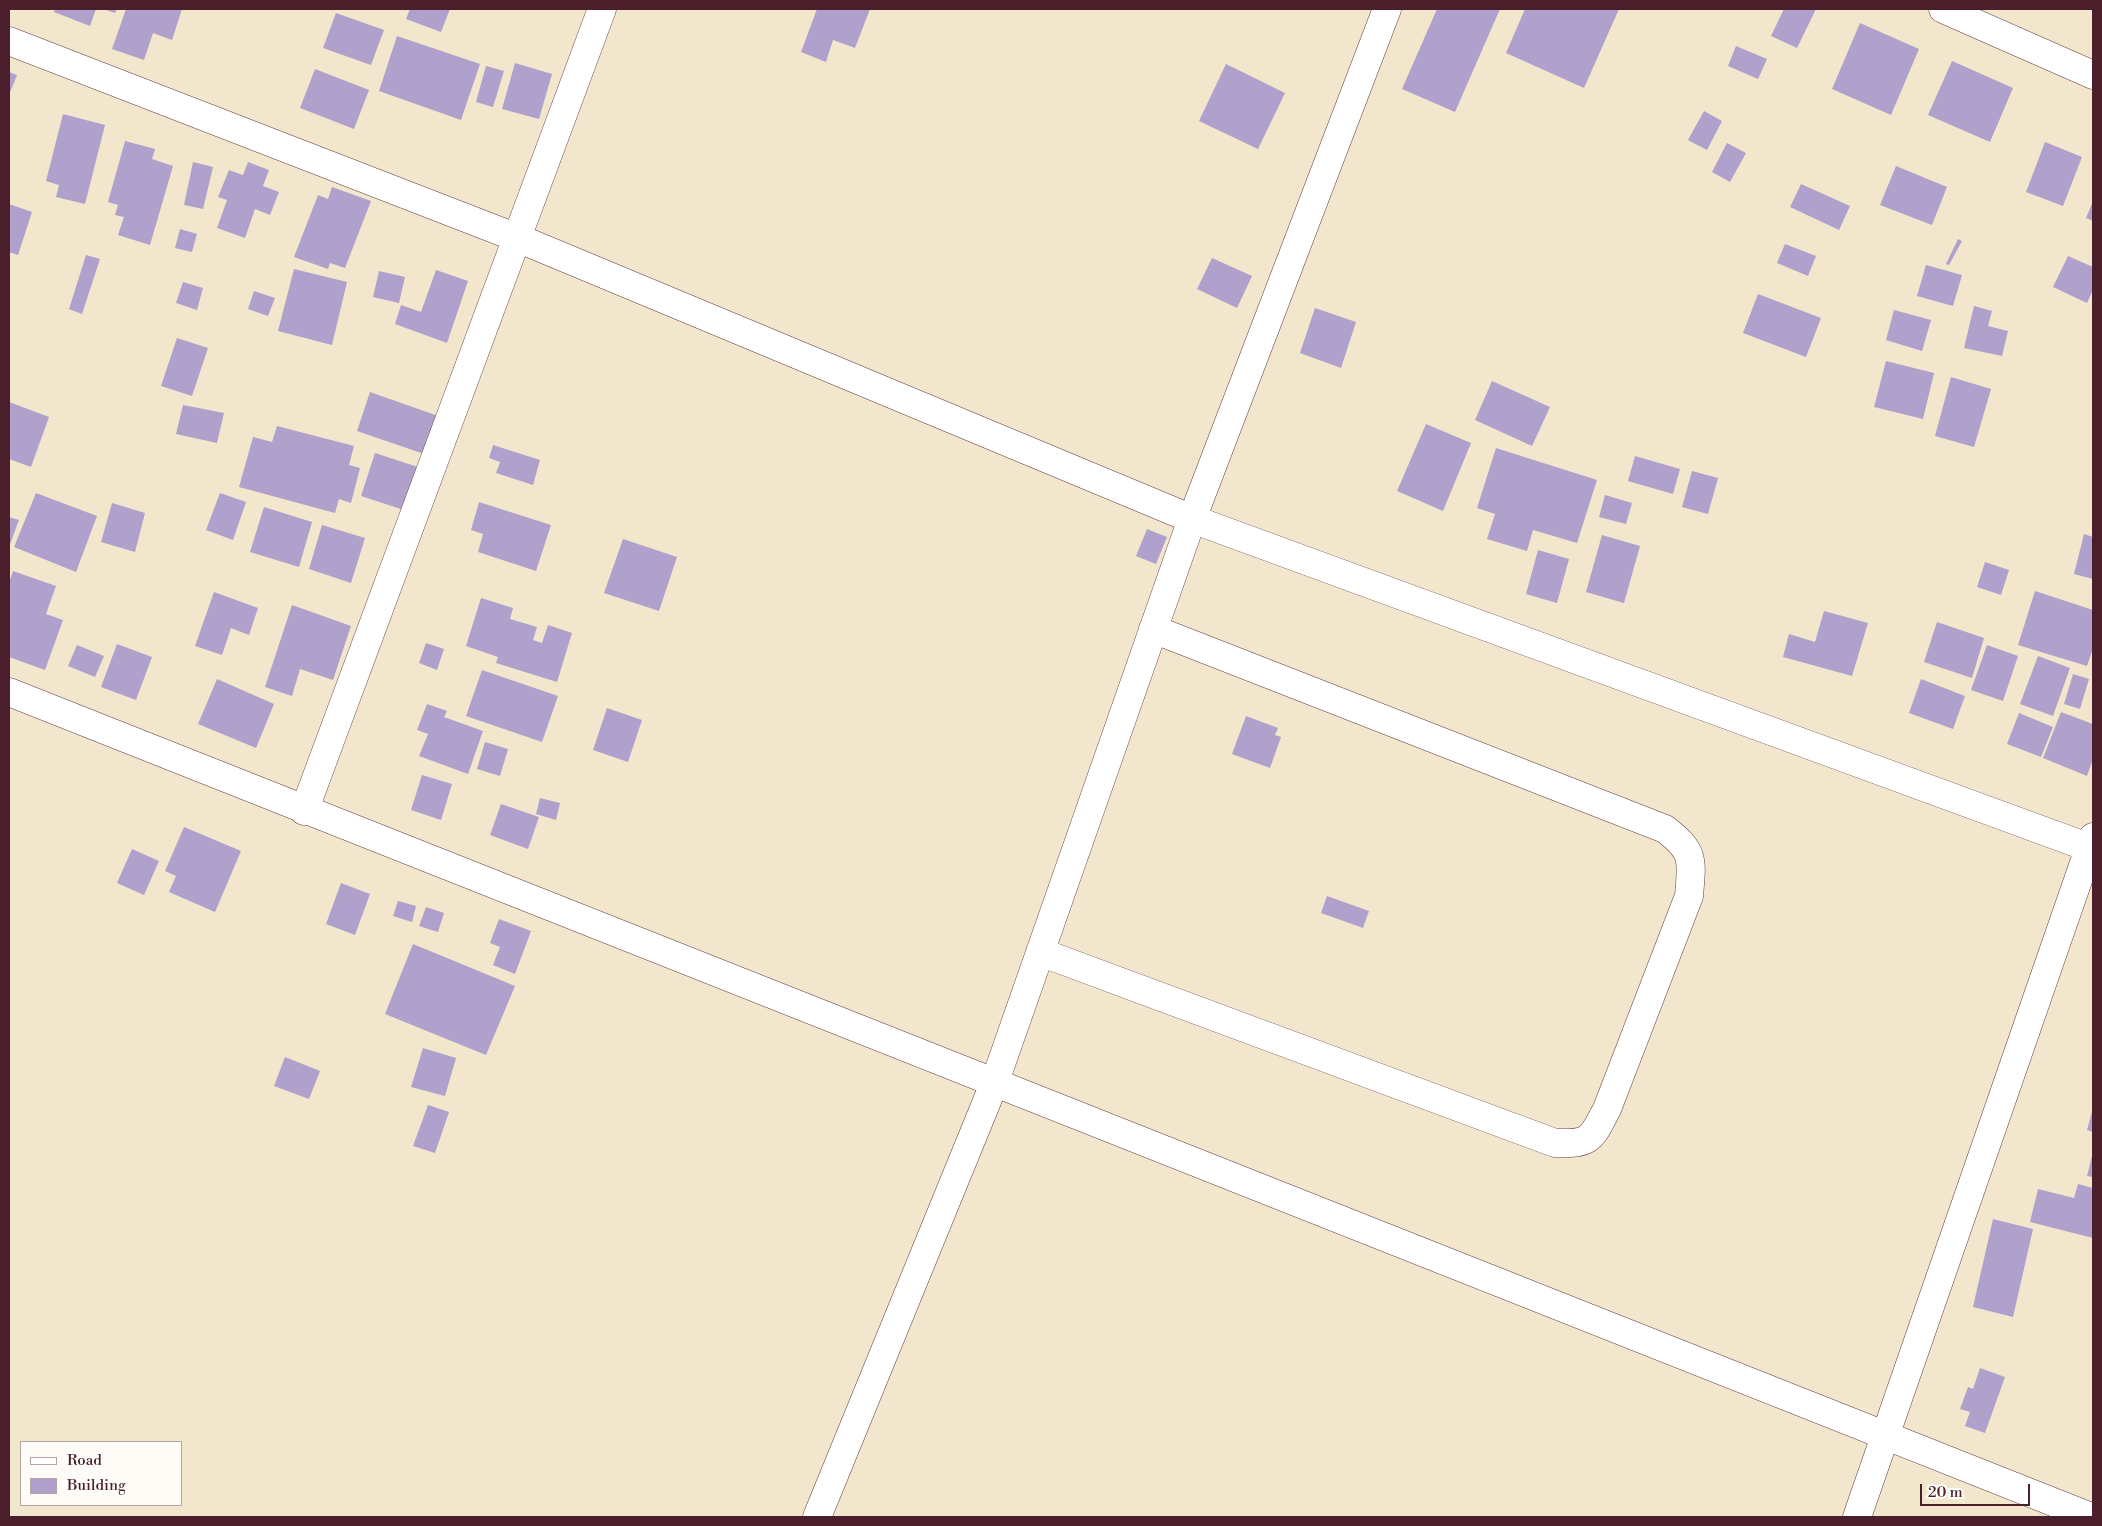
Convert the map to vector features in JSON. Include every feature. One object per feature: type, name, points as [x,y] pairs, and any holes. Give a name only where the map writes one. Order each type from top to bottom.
[{"type":"street","points":[[304,811],[515,237],[602,9]]},
{"type":"street","points":[[817,1517],[994,1084],[1192,519],[1387,9]]},
{"type":"street","points":[[1943,9],[2093,75]]},
{"type":"street","points":[[9,41],[515,237],[1192,519],[2092,845],[1858,1517]]},
{"type":"street","points":[[1040,952],[1555,1143],[1577,1144],[1592,1137],[1607,1109],[1689,896],[1692,862],[1683,843],[1665,829],[1153,629]]},
{"type":"street","points":[[9,692],[304,811],[2091,1517]]},
{"type":"building","points":[[55,9],[96,9],[90,26],[54,12]]},
{"type":"building","points":[[103,9],[117,9],[115,13]]},
{"type":"building","points":[[126,9],[182,9],[172,40],[153,33],[144,60],[112,49]]},
{"type":"building","points":[[410,9],[450,9],[441,32],[406,19]]},
{"type":"building","points":[[817,9],[870,9],[855,48],[833,40],[826,62],[801,52]]},
{"type":"building","points":[[1437,9],[1500,9],[1455,112],[1402,89]]},
{"type":"building","points":[[1525,9],[1619,9],[1584,88],[1506,53]]},
{"type":"building","points":[[1784,9],[1816,9],[1797,48],[1771,36]]},
{"type":"building","points":[[336,13],[384,30],[371,65],[323,48]]},
{"type":"building","points":[[1860,23],[1919,49],[1891,115],[1832,89]]},
{"type":"building","points":[[397,36],[480,64],[461,120],[379,91]]},
{"type":"building","points":[[1736,46],[1767,59],[1758,79],[1728,66]]},
{"type":"building","points":[[1952,61],[2013,88],[1990,142],[1928,115]]},
{"type":"building","points":[[515,63],[552,74],[539,119],[502,109]]},
{"type":"building","points":[[1226,64],[1285,93],[1258,149],[1199,121]]},
{"type":"building","points":[[486,66],[504,71],[493,107],[476,102]]},
{"type":"building","points":[[315,69],[369,90],[354,129],[300,108]]},
{"type":"building","points":[[9,72],[17,75],[9,95]]},
{"type":"building","points":[[1704,111],[1722,121],[1707,150],[1688,140]]},
{"type":"building","points":[[63,114],[105,125],[85,204],[56,197],[59,185],[46,181]]},
{"type":"building","points":[[125,141],[155,149],[152,159],[173,166],[150,245],[118,235],[124,217],[115,215],[118,205],[108,202]]},
{"type":"building","points":[[2045,142],[2082,157],[2063,206],[2026,192]]},
{"type":"building","points":[[1727,143],[1746,153],[1730,182],[1712,172]]},
{"type":"building","points":[[193,162],[213,167],[203,209],[184,205]]},
{"type":"building","points":[[248,162],[269,170],[263,186],[279,192],[270,215],[255,209],[245,238],[217,228],[227,200],[218,197],[229,170],[243,175]]},
{"type":"building","points":[[1896,166],[1947,187],[1932,225],[1880,205]]},
{"type":"building","points":[[1801,184],[1850,206],[1839,230],[1790,207]]},
{"type":"building","points":[[332,187],[371,201],[345,268],[330,263],[328,269],[294,257],[318,195],[328,199]]},
{"type":"building","points":[[2093,201],[2093,221],[2086,218]]},
{"type":"building","points":[[9,204],[32,212],[18,255],[9,252]]},
{"type":"building","points":[[180,229],[197,234],[192,252],[175,248]]},
{"type":"building","points":[[1958,239],[1962,241],[1949,265],[1946,264]]},
{"type":"building","points":[[1785,244],[1816,256],[1808,276],[1777,263]]},
{"type":"building","points":[[86,255],[100,259],[82,314],[69,309]]},
{"type":"building","points":[[2068,256],[2093,267],[2093,290],[2087,303],[2053,287]]},
{"type":"building","points":[[1212,258],[1252,276],[1237,308],[1197,289]]},
{"type":"building","points":[[1926,265],[1962,275],[1953,306],[1917,296]]},
{"type":"building","points":[[294,269],[347,282],[332,345],[278,331]]},
{"type":"building","points":[[436,270],[468,281],[447,343],[395,324],[401,305],[421,312]]},
{"type":"building","points":[[379,271],[405,277],[399,303],[373,297]]},
{"type":"building","points":[[183,282],[203,288],[197,310],[176,303]]},
{"type":"building","points":[[254,291],[275,298],[268,316],[248,309]]},
{"type":"building","points":[[1758,294],[1821,318],[1806,357],[1743,333]]},
{"type":"building","points":[[1974,306],[1992,311],[1988,326],[2008,331],[2002,356],[1964,348]]},
{"type":"building","points":[[1315,308],[1356,322],[1341,368],[1300,353]]},
{"type":"building","points":[[1894,310],[1931,320],[1922,351],[1886,340]]},
{"type":"building","points":[[177,338],[208,348],[192,396],[161,386]]},
{"type":"building","points":[[1886,361],[1934,373],[1923,419],[1874,407]]},
{"type":"building","points":[[1951,377],[1991,389],[1974,447],[1935,436]]},
{"type":"building","points":[[1492,381],[1550,407],[1532,446],[1475,420]]},
{"type":"building","points":[[370,392],[441,417],[427,455],[357,431]]},
{"type":"building","points":[[9,402],[49,417],[31,467],[9,459]]},
{"type":"building","points":[[183,405],[224,413],[217,443],[176,434]]},
{"type":"building","points":[[1426,424],[1471,443],[1443,511],[1397,491]]},
{"type":"building","points":[[277,426],[354,446],[349,465],[360,468],[351,503],[339,499],[335,513],[239,487],[253,437],[272,442]]},
{"type":"building","points":[[493,445],[540,460],[533,485],[496,473],[500,462],[489,458]]},
{"type":"building","points":[[1496,448],[1597,480],[1577,543],[1533,530],[1527,551],[1487,539],[1495,514],[1477,508]]},
{"type":"building","points":[[375,453],[421,468],[407,511],[361,496]]},
{"type":"building","points":[[1635,456],[1680,469],[1673,494],[1628,481]]},
{"type":"building","points":[[1692,471],[1718,478],[1708,514],[1682,507]]},
{"type":"building","points":[[36,493],[97,516],[76,572],[14,547]]},
{"type":"building","points":[[220,493],[246,502],[233,540],[206,530]]},
{"type":"building","points":[[1605,495],[1632,503],[1626,524],[1599,517]]},
{"type":"building","points":[[479,502],[551,525],[536,571],[478,552],[483,534],[471,530]]},
{"type":"building","points":[[112,503],[145,513],[135,552],[101,542]]},
{"type":"building","points":[[264,507],[312,522],[299,567],[250,552]]},
{"type":"building","points":[[9,517],[19,520],[9,547]]},
{"type":"building","points":[[322,525],[365,538],[351,583],[309,569]]},
{"type":"building","points":[[1147,529],[1167,537],[1156,564],[1136,556]]},
{"type":"building","points":[[2084,534],[2093,537],[2093,579],[2074,574]]},
{"type":"building","points":[[1602,535],[1640,546],[1624,603],[1586,592]]},
{"type":"building","points":[[623,539],[677,557],[659,611],[604,593]]},
{"type":"building","points":[[1538,550],[1569,559],[1557,603],[1526,594]]},
{"type":"building","points":[[1985,562],[2009,570],[2001,595],[1977,587]]},
{"type":"building","points":[[13,571],[56,586],[46,614],[63,620],[45,670],[9,657],[9,583]]},
{"type":"building","points":[[2035,591],[2093,610],[2093,648],[2087,666],[2018,645]]},
{"type":"building","points":[[214,592],[258,608],[249,635],[231,628],[222,655],[195,646]]},
{"type":"building","points":[[481,598],[513,608],[510,619],[537,627],[533,640],[542,643],[548,625],[572,633],[557,682],[496,663],[498,657],[466,646]]},
{"type":"building","points":[[292,605],[351,626],[333,680],[300,669],[292,696],[265,687]]},
{"type":"building","points":[[1824,611],[1868,623],[1852,676],[1783,657],[1789,634],[1815,642]]},
{"type":"building","points":[[1937,622],[1984,638],[1972,678],[1924,662]]},
{"type":"building","points":[[426,643],[444,649],[437,670],[419,663]]},
{"type":"building","points":[[117,644],[152,657],[136,700],[101,687]]},
{"type":"building","points":[[77,645],[104,656],[95,677],[68,666]]},
{"type":"building","points":[[1987,645],[2018,656],[2003,701],[1971,690]]},
{"type":"building","points":[[2038,656],[2070,668],[2053,716],[2020,704]]},
{"type":"building","points":[[482,670],[558,696],[542,742],[466,716]]},
{"type":"building","points":[[2073,674],[2089,679],[2080,709],[2064,704]]},
{"type":"building","points":[[217,679],[274,704],[256,748],[198,724]]},
{"type":"building","points":[[1921,679],[1965,696],[1953,729],[1909,713]]},
{"type":"building","points":[[427,704],[447,711],[444,717],[483,731],[468,774],[419,756],[428,734],[417,730]]},
{"type":"building","points":[[607,708],[642,720],[628,762],[593,750]]},
{"type":"building","points":[[2061,712],[2093,724],[2093,759],[2087,776],[2043,758]]},
{"type":"building","points":[[2019,713],[2053,727],[2041,757],[2007,744]]},
{"type":"building","points":[[1246,716],[1278,728],[1275,735],[1281,737],[1270,768],[1232,754]]},
{"type":"building","points":[[485,742],[508,749],[500,776],[477,769]]},
{"type":"building","points":[[422,775],[452,784],[441,820],[411,810]]},
{"type":"building","points":[[540,798],[560,803],[556,820],[536,814]]},
{"type":"building","points":[[501,804],[539,817],[528,849],[490,835]]},
{"type":"building","points":[[184,827],[241,851],[215,912],[169,892],[176,876],[165,871]]},
{"type":"building","points":[[132,849],[159,861],[144,895],[117,883]]},
{"type":"building","points":[[341,883],[370,894],[355,935],[326,924]]},
{"type":"building","points":[[1327,896],[1369,911],[1363,928],[1321,913]]},
{"type":"building","points":[[398,901],[416,906],[412,922],[393,916]]},
{"type":"building","points":[[426,907],[444,913],[438,932],[419,926]]},
{"type":"building","points":[[499,919],[531,931],[515,974],[493,965],[500,947],[490,943]]},
{"type":"building","points":[[413,944],[515,986],[486,1055],[385,1014]]},
{"type":"building","points":[[423,1048],[456,1058],[445,1096],[411,1087]]},
{"type":"building","points":[[285,1057],[320,1071],[309,1099],[274,1086]]},
{"type":"building","points":[[428,1105],[449,1112],[435,1153],[413,1146]]},
{"type":"building","points":[[2093,1108],[2093,1132],[2087,1130]]},
{"type":"building","points":[[2093,1152],[2093,1177],[2087,1176]]},
{"type":"building","points":[[2078,1184],[2093,1188],[2093,1238],[2030,1222],[2038,1189],[2074,1198]]},
{"type":"building","points":[[1993,1219],[2033,1229],[2013,1317],[1973,1307]]},
{"type":"building","points":[[1980,1368],[2005,1377],[1985,1433],[1965,1426],[1970,1412],[1960,1409],[1968,1387],[1973,1389]]}]
